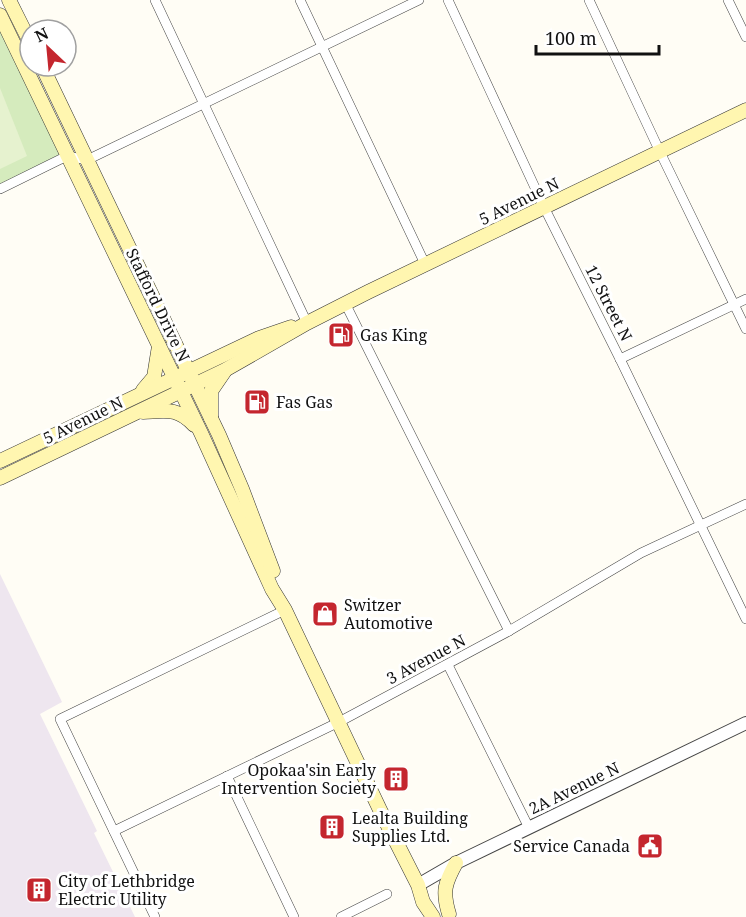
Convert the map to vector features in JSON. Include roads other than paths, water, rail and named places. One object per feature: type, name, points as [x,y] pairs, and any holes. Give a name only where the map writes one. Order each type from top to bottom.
[{"type":"main road","points":[[9,0],[18,18]]},
{"type":"main road","name":"Stafford Drive N","points":[[0,15],[159,346],[181,375]]},
{"type":"main road","name":"Stafford Drive N","points":[[48,78],[87,160],[187,388],[201,433],[272,588],[285,610],[418,885],[423,902],[433,917]]},
{"type":"main road","name":"5 Avenue N","points":[[0,478],[225,370],[345,303],[746,110]]},
{"type":"main road","name":"5 Avenue N","points":[[0,461],[265,336],[307,323]]},
{"type":"main road","points":[[136,397],[154,376],[159,346]]},
{"type":"main road","points":[[211,420],[212,391],[225,370]]},
{"type":"main road","name":"Stafford Drive N","points":[[187,388],[211,420],[242,489],[285,610]]},
{"type":"main road","points":[[135,413],[179,412],[201,433]]},
{"type":"main road","points":[[451,915],[444,891],[447,879],[456,863]]},
{"type":"main road","name":"Stafford Drive N","points":[[418,885],[433,895],[451,915]]},
{"type":"street","points":[[155,0],[307,323]]},
{"type":"street","points":[[300,0],[425,264]]},
{"type":"street","points":[[0,189],[67,156],[87,160],[419,0]]},
{"type":"street","name":"12 Street N","points":[[448,0],[544,207],[746,619]]},
{"type":"street","points":[[589,0],[746,329]]},
{"type":"street","points":[[728,0],[746,37]]},
{"type":"street","points":[[620,360],[746,298]]},
{"type":"street","points":[[345,303],[509,631]]},
{"type":"street","name":"3 Avenue N","points":[[114,831],[339,722],[509,631],[641,553],[746,504]]},
{"type":"street","points":[[155,917],[60,719],[285,610]]},
{"type":"street","points":[[448,665],[529,828]]},
{"type":"street","name":"2A Avenue N","points":[[418,885],[456,863],[746,723]]},
{"type":"street","points":[[227,776],[294,917]]},
{"type":"street","points":[[341,917],[387,894]]},
{"type":"place","name":"Gas King","points":[[341,335]]},
{"type":"place","name":"Fas Gas","points":[[257,402]]},
{"type":"place","name":"Switzer Automotive","points":[[325,614]]},
{"type":"place","name":"Opokaa'sin Early Intervention Society","points":[[396,779]]},
{"type":"place","name":"Lealta Building Supplies Ltd.","points":[[332,827]]},
{"type":"place","name":"Service Canada","points":[[650,846]]},
{"type":"place","name":"City of Lethbridge Electric Utility","points":[[39,890]]}]
